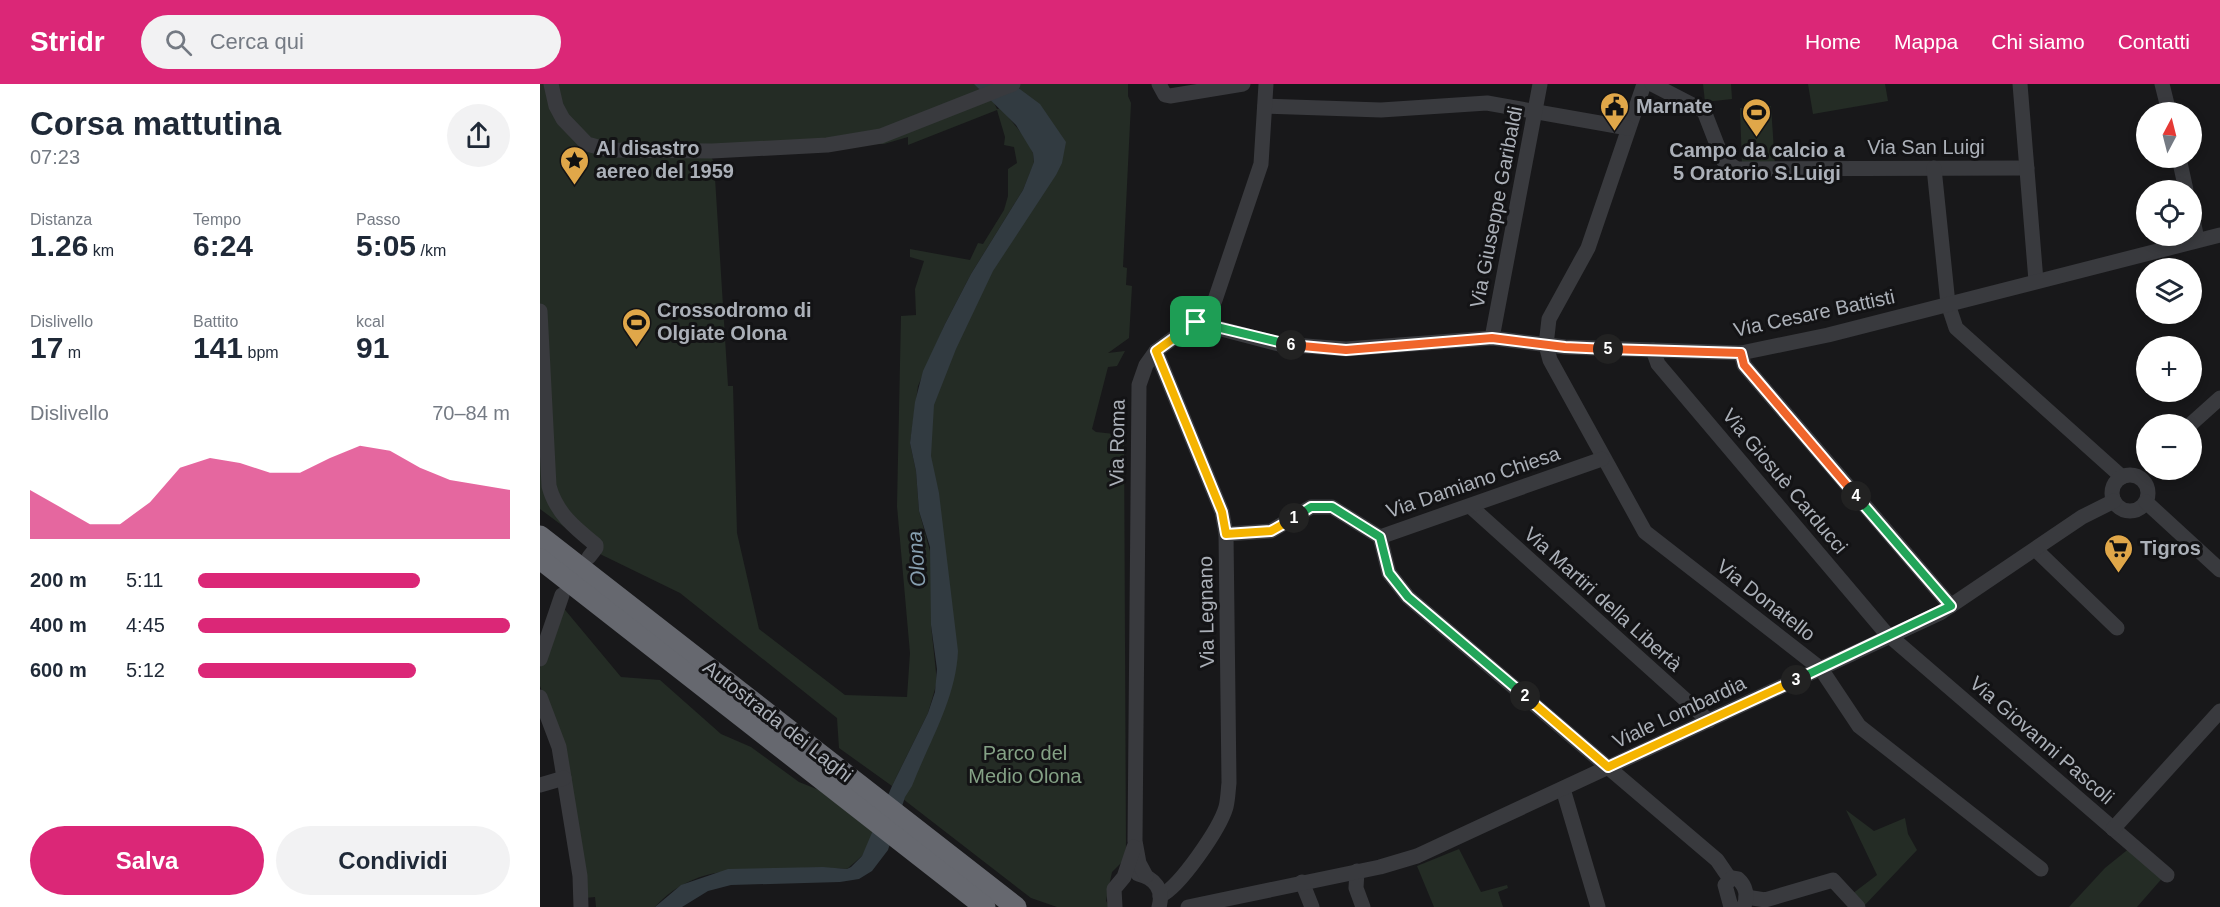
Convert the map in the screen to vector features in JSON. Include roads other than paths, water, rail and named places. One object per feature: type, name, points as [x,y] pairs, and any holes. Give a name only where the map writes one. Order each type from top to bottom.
[{"type":"highway","name":"Autostrada dei Laghi","points":[[540,536],[870,804],[924,860],[985,907]]},
{"type":"highway","name":"Autostrada dei Laghi","points":[[540,559],[870,804],[924,836],[1016,907]]},
{"type":"street","points":[[551,84],[556,106],[569,129],[587,144],[609,150],[712,151],[828,145],[881,136],[1008,86]]},
{"type":"street","points":[[1159,84],[1165,95],[1170,96],[1244,84]]},
{"type":"street","name":"Via Roma","points":[[1155,891],[1139,862],[1135,841],[1138,398],[1146,364],[1156,351],[1196,322],[1215,300],[1261,164],[1266,84]]},
{"type":"street","name":"Via Giuseppe Garibaldi","points":[[1492,338],[1540,84]]},
{"type":"street","points":[[1546,345],[1550,319],[1588,248],[1644,84]]},
{"type":"street","name":"Via San Luigi","points":[[1652,84],[1704,111],[1723,160],[1737,169],[2027,168]]},
{"type":"street","points":[[2020,84],[2036,281]]},
{"type":"street","points":[[2162,84],[2166,102]]},
{"type":"street","points":[[1265,106],[1381,110],[1487,103],[1628,128]]},
{"type":"street","points":[[1934,168],[1948,304],[1958,330],[2122,477]]},
{"type":"street","name":"Via Cesare Battisti","points":[[2202,240],[2218,239]]},
{"type":"street","name":"Via Cesare Battisti","points":[[1196,322],[1279,344],[1346,350],[1492,338],[1546,345],[1741,353],[1948,304],[2174,246]]},
{"type":"street","points":[[540,311],[549,486],[552,498],[571,525],[596,544],[596,549],[589,557]]},
{"type":"street","name":"Via Donatello","points":[[1546,345],[1550,360],[1602,459],[1645,532],[1821,669],[1859,726],[2040,869]]},
{"type":"street","name":"Via Giosuè Carducci","points":[[1653,350],[1658,363],[1890,636]]},
{"type":"street","name":"Via Legnano","points":[[1155,891],[1174,888],[1217,825],[1228,797],[1226,534],[1222,512],[1156,351]]},
{"type":"street","points":[[1741,353],[1744,365],[1951,606]]},
{"type":"street","points":[[2202,414],[2220,398]]},
{"type":"street","name":"Via Damiano Chiesa","points":[[1226,534],[1271,531],[1311,507],[1332,507],[1380,537],[1471,507],[1602,459]]},
{"type":"street","points":[[2136,475],[2122,477],[2113,490],[2114,501],[2124,509],[2132,510],[2146,502],[2148,480]]},
{"type":"street","name":"Viale Lombardia","points":[[1155,891],[1176,902],[1194,906],[1410,858],[1821,669],[1951,606],[2082,517],[2114,501]]},
{"type":"street","points":[[2146,502],[2220,570]]},
{"type":"street","name":"Via Martiri della Libertà","points":[[1471,507],[1709,721]]},
{"type":"street","points":[[1380,537],[1389,573],[1408,597],[1717,860],[1730,879],[1725,885],[1734,904],[1765,900],[1833,880],[1858,907]]},
{"type":"street","points":[[2036,550],[2117,628]]},
{"type":"street","points":[[540,659],[562,595]]},
{"type":"street","name":"Via Giovanni Pascoli","points":[[1890,636],[2167,875]]},
{"type":"street","points":[[540,697],[559,747],[580,876],[581,907]]},
{"type":"street","points":[[2113,829],[2220,711]]},
{"type":"street","points":[[540,785],[564,778]]},
{"type":"street","points":[[1563,789],[1598,907]]},
{"type":"street","name":"Via Roma","points":[[1115,907],[1114,889],[1124,878],[1135,841]]},
{"type":"street","points":[[1357,871],[1356,888],[1363,907]]},
{"type":"street","points":[[1124,878],[1139,874],[1155,891]]},
{"type":"street","points":[[1302,882],[1312,907]]},
{"type":"place","name":"Marnate","points":[[1615,132]]},
{"type":"place","name":"Campo da calcio a 5 Oratorio S.Luigi","points":[[1757,138]]},
{"type":"place","name":"Al disastro aereo del 1959","points":[[575,186]]},
{"type":"place","name":"Crossodromo di Olgiate Olona","points":[[636,348]]},
{"type":"place","name":"Tigros","points":[[2119,574]]},
{"type":"water label","name":"Olona","points":[[916,559]]},
{"type":"park label","name":"Parco del Medio Olona","points":[[1025,764]]}]
